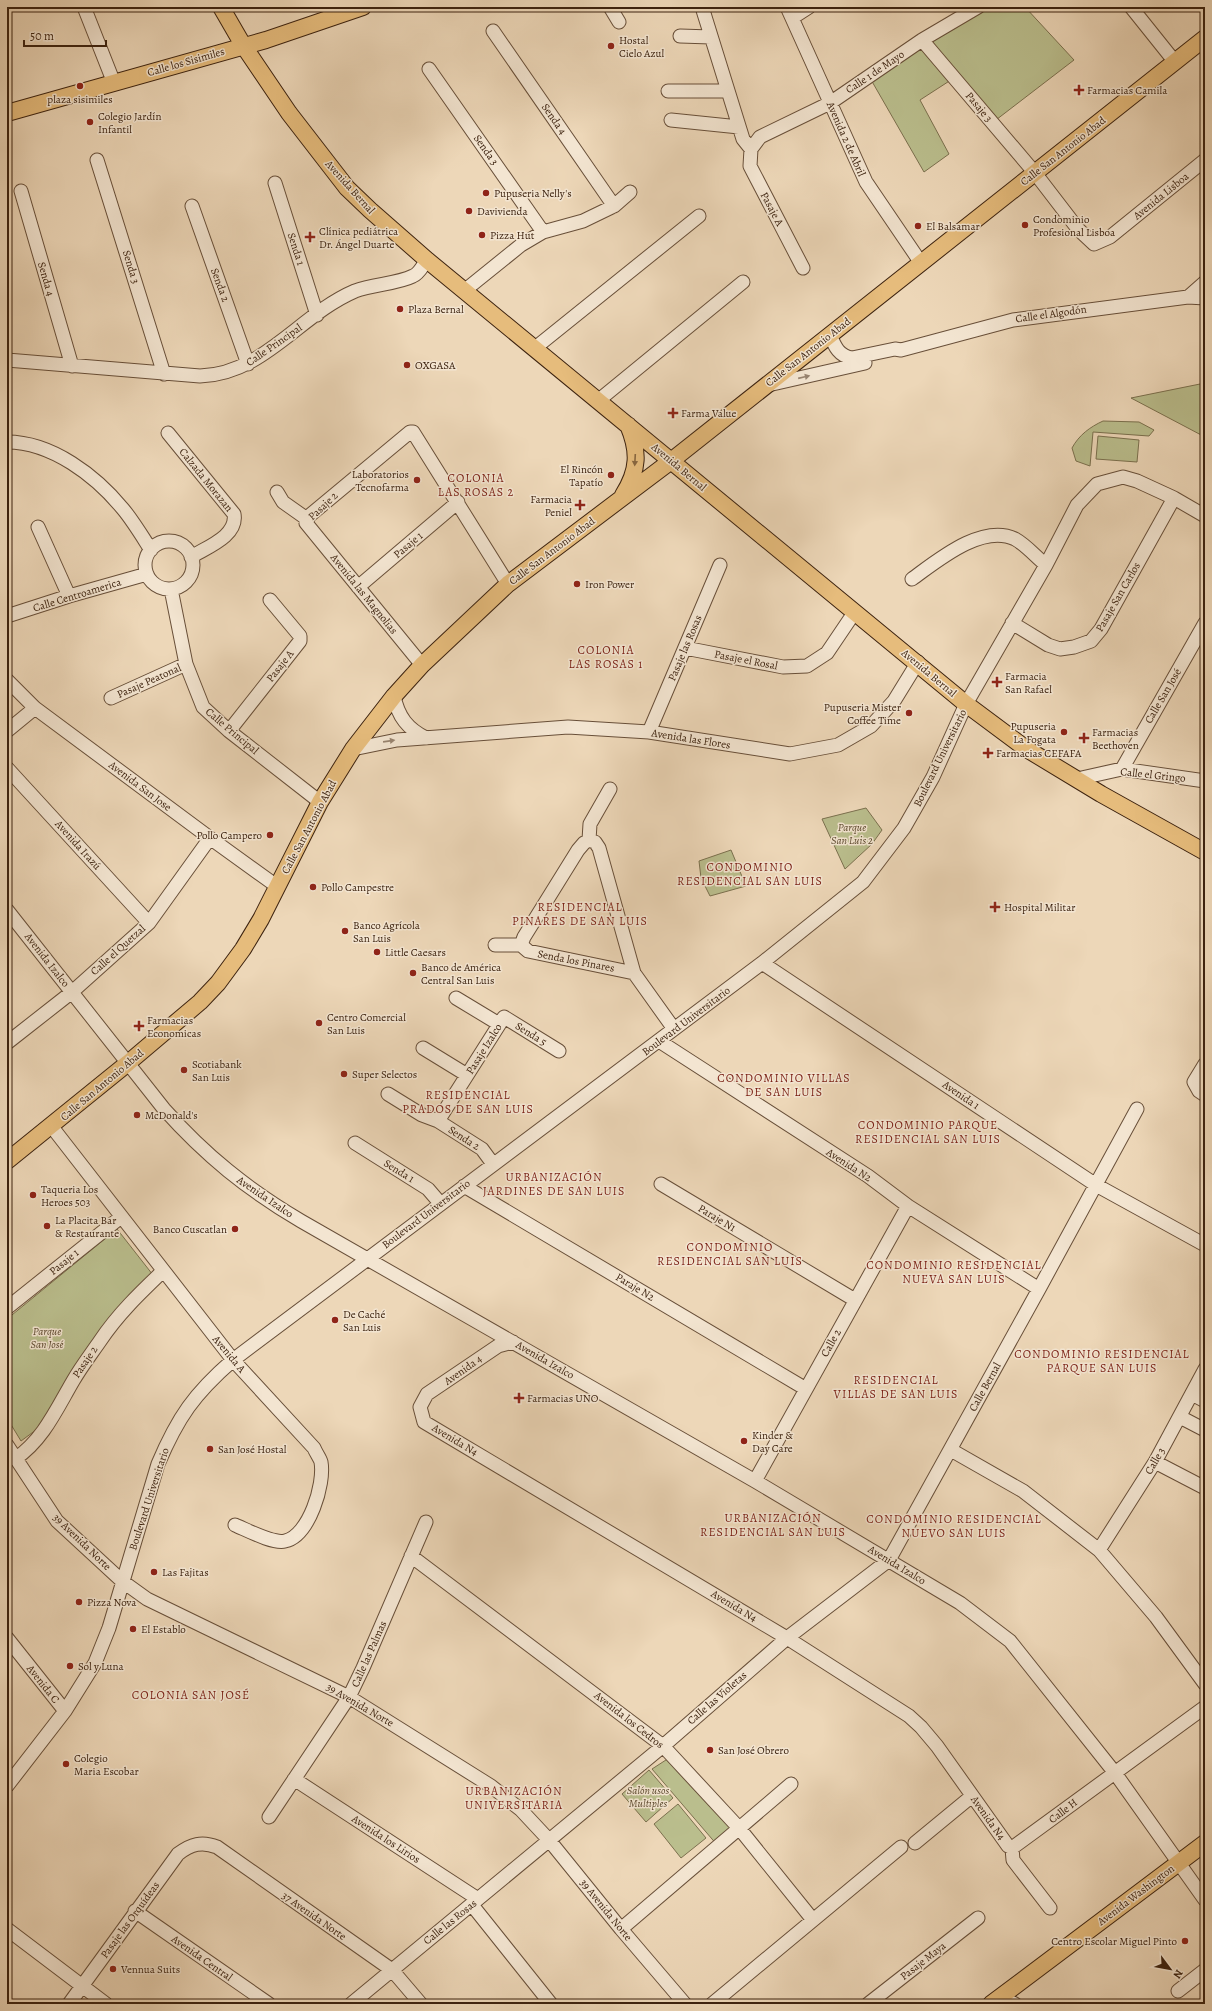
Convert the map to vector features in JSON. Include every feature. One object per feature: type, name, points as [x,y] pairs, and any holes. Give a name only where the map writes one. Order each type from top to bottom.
[{"type":"main road","name":"Avenida Bernal","points":[[221,7],[243,45],[297,124],[347,188],[427,260],[627,423],[854,613],[918,662],[966,704],[1025,748],[1205,852]]},
{"type":"main road","name":"Calle los Sisimiles","points":[[7,113],[114,84],[243,45],[266,40],[354,9]]},
{"type":"main road","name":"Calle San Antonio Abad","points":[[7,1162],[52,1127],[200,1002],[218,983],[243,949],[278,887],[320,802],[353,749],[394,696],[422,665],[508,584],[766,386],[1205,38]]},
{"type":"main road","points":[[620,499],[631,482],[636,462],[635,442],[627,423]]},
{"type":"main road","name":"Avenida Washington","points":[[1002,2002],[1178,1862],[1205,1843]]},
{"type":"street","points":[[84,7],[114,84]]},
{"type":"street","points":[[610,7],[620,22]]},
{"type":"street","points":[[702,7],[743,139],[751,149]]},
{"type":"street","points":[[790,12],[809,7]]},
{"type":"street","name":"Calle 1 de Mayo","points":[[751,149],[760,137],[830,103],[922,40],[978,7]]},
{"type":"street","points":[[1131,7],[1175,62]]},
{"type":"street","name":"Avenida 2 de Abril","points":[[790,12],[866,182],[921,263]]},
{"type":"street","name":"Senda 4","points":[[493,31],[614,206]]},
{"type":"street","points":[[680,36],[711,37]]},
{"type":"street","name":"Pasaje 3","points":[[922,40],[1035,173]]},
{"type":"street","name":"Senda 3","points":[[429,69],[543,232]]},
{"type":"street","points":[[668,91],[728,91]]},
{"type":"street","points":[[671,120],[739,127]]},
{"type":"street","name":"Pasaje A","points":[[751,149],[750,166],[803,268]]},
{"type":"street","name":"Senda 3","points":[[97,160],[164,374]]},
{"type":"street","name":"Avenida Lisboa","points":[[1035,173],[1078,229],[1094,244],[1110,237],[1205,160]]},
{"type":"street","name":"Senda 1","points":[[275,183],[317,315]]},
{"type":"street","name":"Senda 4","points":[[21,191],[72,366]]},
{"type":"street","points":[[464,291],[521,245],[543,232],[583,221],[614,206],[630,192]]},
{"type":"street","name":"Senda 2","points":[[192,206],[248,364]]},
{"type":"street","points":[[535,348],[699,216]]},
{"type":"street","name":"Calle Principal","points":[[7,360],[164,374],[211,376],[230,372],[248,364],[317,315],[354,292],[415,276],[427,260]]},
{"type":"street","points":[[599,400],[743,282]]},
{"type":"street","points":[[1188,297],[1205,282]]},
{"type":"street","name":"Calle el Algodón","points":[[830,335],[836,348],[846,357],[852,358],[895,349],[901,350],[1013,320],[1188,297],[1205,298]]},
{"type":"street","name":"Calle el Algodón","points":[[766,386],[895,356],[901,350]]},
{"type":"street","name":"Pasaje 2","points":[[307,521],[410,432],[415,434],[458,502]]},
{"type":"street","name":"Calzada Morazan","points":[[168,433],[234,514],[234,523],[229,532],[191,557]]},
{"type":"street","points":[[7,442],[48,450],[79,468],[104,488],[124,509],[151,550]]},
{"type":"street","name":"Boulevard Universitario","points":[[7,1786],[65,1711],[92,1669],[102,1649],[149,1491],[168,1440],[193,1399],[233,1360],[440,1203],[762,963],[863,882],[904,828],[933,777],[966,704],[1046,565],[1077,506],[1097,484],[1123,477],[1137,481],[1174,498],[1205,516]]},
{"type":"street","name":"Avenida las Magnolias","points":[[277,492],[283,502],[307,521],[358,587],[422,665]]},
{"type":"street","name":"Pasaje San Carlos","points":[[1012,623],[1048,645],[1060,649],[1074,647],[1092,641],[1101,629],[1174,498]]},
{"type":"street","points":[[458,502],[508,584]]},
{"type":"street","name":"Pasaje 1","points":[[358,587],[458,502]]},
{"type":"street","points":[[38,527],[70,596]]},
{"type":"street","points":[[912,579],[953,551],[972,541],[994,534],[1015,539],[1046,565]]},
{"type":"street","points":[[171,542],[182,545],[191,557],[192,570],[187,580],[177,587],[171,589],[157,585],[147,574],[146,559],[151,550],[160,543],[171,542]]},
{"type":"street","name":"Pasaje las Rosas","points":[[649,732],[720,565]]},
{"type":"street","name":"Calle Centroamerica","points":[[7,616],[147,574]]},
{"type":"street","name":"Calle Principal","points":[[171,589],[186,664],[203,707],[229,731],[320,802]]},
{"type":"street","name":"Pasaje A","points":[[229,731],[300,641],[300,636],[270,600]]},
{"type":"street","name":"Pasaje el Rosal","points":[[685,648],[783,667],[807,666],[827,653],[854,613]]},
{"type":"street","name":"Calle San José","points":[[1122,769],[1205,623]]},
{"type":"street","name":"Avenida las Flores","points":[[353,749],[384,742],[568,727],[649,732],[790,754],[838,746],[871,726],[894,701],[918,662]]},
{"type":"street","name":"Pasaje Peatonal","points":[[111,698],[186,664]]},
{"type":"street","name":"Avenida San Jose","points":[[7,680],[35,708],[278,887]]},
{"type":"street","points":[[394,696],[401,718],[408,726],[426,738]]},
{"type":"street","points":[[7,731],[35,708]]},
{"type":"street","name":"Avenida Irazú","points":[[7,768],[149,923]]},
{"type":"street","name":"Calle el Gringo","points":[[1077,779],[1122,769],[1204,780]]},
{"type":"street","points":[[521,945],[524,937],[578,850],[584,842],[589,840],[590,824],[610,789]]},
{"type":"street","name":"Calle el Quetzal","points":[[7,1043],[72,992],[149,923],[210,838]]},
{"type":"street","name":"Senda los Pinares","points":[[589,840],[594,842],[599,848],[634,973],[674,1029]]},
{"type":"street","name":"Avenida Izalco","points":[[7,910],[128,1063],[193,1140],[249,1189],[296,1218],[755,1481],[889,1560],[960,1603],[1010,1641],[1114,1773],[1205,1900]]},
{"type":"street","name":"Senda los Pinares","points":[[495,945],[521,945],[528,952],[634,973]]},
{"type":"street","name":"Avenida 1","points":[[762,963],[1096,1185],[1205,1245]]},
{"type":"street","points":[[456,998],[501,1021]]},
{"type":"street","name":"Senda 5","points":[[501,1021],[558,1051]]},
{"type":"street","name":"Pasaje Izalco","points":[[438,1121],[501,1021]]},
{"type":"street","name":"Avenida N2","points":[[659,1041],[868,1176],[908,1206],[1039,1289]]},
{"type":"street","points":[[423,1048],[467,1075]]},
{"type":"street","points":[[1205,1064],[1194,1082],[1200,1092],[1205,1095]]},
{"type":"street","name":"Senda 2","points":[[388,1094],[422,1115],[438,1121],[482,1150],[493,1164]]},
{"type":"street","name":"Calle Bernal","points":[[889,1560],[951,1450],[1137,1109]]},
{"type":"street","name":"Avenida A","points":[[52,1127],[233,1360],[314,1448],[321,1462],[321,1480],[309,1518],[294,1538],[283,1542],[271,1540],[235,1525]]},
{"type":"street","name":"Senda 1","points":[[355,1143],[428,1189],[440,1203]]},
{"type":"street","name":"Paraje N1","points":[[661,1184],[855,1300]]},
{"type":"street","name":"Paraje N2","points":[[464,1186],[806,1389]]},
{"type":"street","name":"Calle 2","points":[[755,1481],[908,1206]]},
{"type":"street","name":"Pasaje 1","points":[[7,1308],[121,1217]]},
{"type":"street","name":"Pasaje 2","points":[[15,1459],[24,1452],[43,1432],[58,1410],[73,1381],[101,1339],[129,1303],[163,1271]]},
{"type":"street","name":"Avenida 4","points":[[420,1407],[427,1394],[498,1346],[513,1342]]},
{"type":"street","name":"Calle 3","points":[[1099,1550],[1156,1462],[1205,1369]]},
{"type":"street","points":[[1192,1394],[1205,1401]]},
{"type":"street","name":"Avenida N4","points":[[420,1407],[424,1422],[787,1638],[913,1720],[937,1746],[1008,1846],[1012,1848]]},
{"type":"street","points":[[1180,1417],[1205,1430]]},
{"type":"street","name":"39 Avenida Norte","points":[[7,1446],[57,1521],[122,1581],[147,1599],[349,1697],[491,1786],[521,1810],[549,1840],[621,1929],[685,2004]]},
{"type":"street","points":[[951,1450],[1023,1491],[1099,1550],[1156,1618],[1205,1684]]},
{"type":"street","points":[[1156,1462],[1205,1488]]},
{"type":"street","name":"Calle las Palmas","points":[[269,1817],[349,1697],[426,1522]]},
{"type":"street","name":"Avenida los Cedros","points":[[411,1556],[663,1746],[739,1828],[813,1920]]},
{"type":"street","name":"Calle las Violetas","points":[[549,1840],[663,1746],[787,1638],[889,1560]]},
{"type":"street","name":"Avenida C","points":[[7,1638],[65,1711]]},
{"type":"street","name":"Calle H","points":[[1012,1848],[1205,1707]]},
{"type":"street","name":"Avenida los Lirios","points":[[294,1779],[475,1902],[551,2004]]},
{"type":"street","points":[[621,1929],[791,1784]]},
{"type":"street","points":[[915,1843],[972,1796]]},
{"type":"street","name":"Calle las Rosas","points":[[351,2004],[549,1840]]},
{"type":"street","name":"37 Avenida Norte","points":[[198,1844],[208,1843],[218,1848],[392,1970],[421,2004]]},
{"type":"street","name":"Pasaje las Orquídeas","points":[[69,2004],[135,1911],[178,1854],[187,1847],[198,1844]]},
{"type":"street","points":[[712,2004],[901,1847]]},
{"type":"street","points":[[1012,1848],[1013,1860],[1050,1908]]},
{"type":"street","name":"Avenida Central","points":[[135,1911],[269,2004]]},
{"type":"street","name":"Pasaje Maya","points":[[868,2004],[978,1918]]},
{"type":"street","points":[[7,1929],[106,2004]]},
{"type":"street","points":[[1178,1991],[1205,1970]]},
{"type":"green space","points":[[979,7],[1025,7],[1074,60],[992,123],[954,78],[920,100],[949,154],[924,172],[870,78]]},
{"type":"green space","points":[[1205,383],[1205,437],[1131,398]]},
{"type":"green space","points":[[1103,421],[1139,422],[1154,430],[1149,436],[1093,432],[1090,466],[1076,461],[1072,448],[1075,443],[1085,432]]},
{"type":"green space","points":[[1098,436],[1139,440],[1137,462],[1096,459]]},
{"type":"green space","name":"Parque San Luis 2","points":[[866,808],[882,830],[872,844],[845,869],[822,819]]},
{"type":"green space","points":[[731,850],[746,886],[710,896],[701,878],[699,861]]},
{"type":"green space","name":"Parque San José","points":[[117,1229],[153,1275],[128,1298],[92,1342],[40,1427],[21,1441],[7,1418],[7,1319]]},
{"type":"green space","points":[[669,1758],[736,1831],[718,1846],[652,1769]]},
{"type":"green space","name":"Salón usos Multiples","points":[[649,1770],[673,1798],[646,1822],[622,1794]]},
{"type":"green space","points":[[678,1804],[706,1838],[681,1858],[654,1824]]},
{"type":"place","name":"Hostal Cielo Azul","points":[[611,46]]},
{"type":"place","name":"plaza sisimiles","points":[[80,86]]},
{"type":"place","name":"Farmacias Camila","points":[[1079,90]]},
{"type":"place","name":"Colegio Jardín Infantil","points":[[90,122]]},
{"type":"place","name":"Pupuseria Nelly's","points":[[486,193]]},
{"type":"place","name":"Davivienda","points":[[469,211]]},
{"type":"place","name":"Condominio Profesional Lisboa","points":[[1025,225]]},
{"type":"place","name":"El Balsamar","points":[[918,226]]},
{"type":"place","name":"Pizza Hut","points":[[482,235]]},
{"type":"place","name":"Clínica pediátrica Dr. Ángel Duarte","points":[[310,237]]},
{"type":"place","name":"Plaza Bernal","points":[[400,309]]},
{"type":"place","name":"OXGASA","points":[[407,365]]},
{"type":"place","name":"Farma Value","points":[[673,413]]},
{"type":"place","name":"El Rincón Tapatío","points":[[611,475]]},
{"type":"place","name":"Laboratorios Tecnofarma","points":[[417,480]]},
{"type":"place","name":"Farmacia Peniel","points":[[580,505]]},
{"type":"place","name":"Iron Power","points":[[577,584]]},
{"type":"place","name":"Farmacia San Rafael","points":[[997,682]]},
{"type":"place","name":"Pupuseria Mister Coffee Time","points":[[909,713]]},
{"type":"place","name":"Pupuseria La Fogata","points":[[1064,732]]},
{"type":"place","name":"Farmacias Beethoven","points":[[1084,738]]},
{"type":"place","name":"Farmacias CEFAFA","points":[[988,753]]},
{"type":"place","name":"Pollo Campero","points":[[270,835]]},
{"type":"place","name":"Pollo Campestre","points":[[313,887]]},
{"type":"place","name":"Hospital Militar","points":[[995,907]]},
{"type":"place","name":"Banco Agrícola San Luis","points":[[345,931]]},
{"type":"place","name":"Little Caesars","points":[[377,952]]},
{"type":"place","name":"Banco de América Central San Luis","points":[[413,973]]},
{"type":"place","name":"Centro Comercial San Luis","points":[[319,1023]]},
{"type":"place","name":"Farmacias Economicas","points":[[139,1026]]},
{"type":"place","name":"Scotiabank San Luis","points":[[184,1070]]},
{"type":"place","name":"Super Selectos","points":[[344,1074]]},
{"type":"place","name":"McDonald's","points":[[137,1115]]},
{"type":"place","name":"Taqueria Los Heroes 503","points":[[33,1195]]},
{"type":"place","name":"La Placita Bar & Restaurante","points":[[47,1226]]},
{"type":"place","name":"Banco Cuscatlan","points":[[235,1229]]},
{"type":"place","name":"De Caché San Luis","points":[[335,1320]]},
{"type":"place","name":"Farmacias UNO","points":[[519,1398]]},
{"type":"place","name":"Kinder & Day Care","points":[[744,1441]]},
{"type":"place","name":"San José Hostal","points":[[210,1449]]},
{"type":"place","name":"Las Fajitas","points":[[154,1572]]},
{"type":"place","name":"Pizza Nova","points":[[79,1602]]},
{"type":"place","name":"El Establo","points":[[133,1629]]},
{"type":"place","name":"Sol y Luna","points":[[70,1666]]},
{"type":"place","name":"San José Obrero","points":[[710,1750]]},
{"type":"place","name":"Colegio Maria Escobar","points":[[66,1764]]},
{"type":"place","name":"Centro Escolar Miguel Pinto","points":[[1185,1941]]},
{"type":"place","name":"Vennua Suits","points":[[113,1969]]},
{"type":"district","name":"COLONIA LAS ROSAS 2","points":[[476,485]]},
{"type":"district","name":"COLONIA LAS ROSAS 1","points":[[606,657]]},
{"type":"district","name":"CONDOMINIO RESIDENCIAL SAN LUIS","points":[[750,874]]},
{"type":"district","name":"RESIDENCIAL PINARES DE SAN LUIS","points":[[580,914]]},
{"type":"district","name":"CONDOMINIO VILLAS DE SAN LUIS","points":[[784,1085]]},
{"type":"district","name":"RESIDENCIAL PRADOS DE SAN LUIS","points":[[468,1102]]},
{"type":"district","name":"CONDOMINIO PARQUE RESIDENCIAL SAN LUIS","points":[[928,1132]]},
{"type":"district","name":"URBANIZACIÓN JARDINES DE SAN LUIS","points":[[554,1184]]},
{"type":"district","name":"CONDOMINIO RESIDENCIAL SAN LUIS","points":[[730,1254]]},
{"type":"district","name":"CONDOMINIO RESIDENCIAL NUEVA SAN LUIS","points":[[954,1272]]},
{"type":"district","name":"CONDOMINIO RESIDENCIAL PARQUE SAN LUIS","points":[[1102,1361]]},
{"type":"district","name":"RESIDENCIAL VILLAS DE SAN LUIS","points":[[896,1387]]},
{"type":"district","name":"URBANIZACIÓN RESIDENCIAL SAN LUIS","points":[[773,1525]]},
{"type":"district","name":"CONDOMINIO RESIDENCIAL NUEVO SAN LUIS","points":[[954,1526]]},
{"type":"district","name":"COLONIA SAN JOSÉ","points":[[191,1695]]},
{"type":"district","name":"URBANIZACIÓN UNIVERSITARIA","points":[[514,1798]]}]
